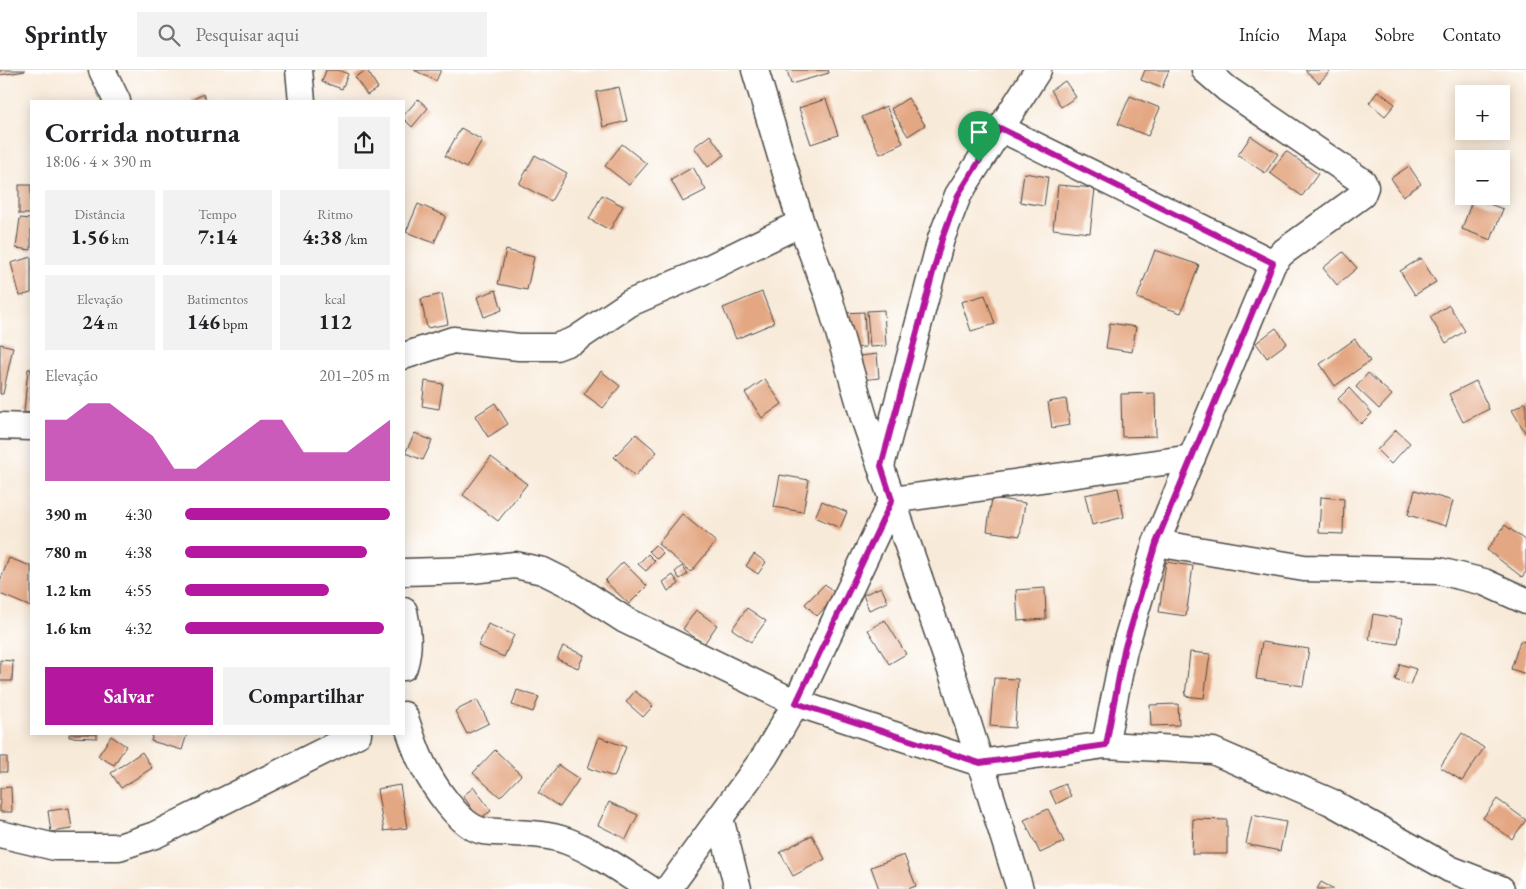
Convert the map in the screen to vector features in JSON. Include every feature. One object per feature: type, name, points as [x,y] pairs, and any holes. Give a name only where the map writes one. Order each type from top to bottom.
[{"type":"street","points":[[102,70],[117,100]]},
{"type":"street","points":[[299,70],[302,100]]},
{"type":"street","points":[[755,70],[801,223],[828,298],[892,500],[954,679],[1020,889]]},
{"type":"street","points":[[881,466],[942,239],[958,195],[1038,70]]},
{"type":"street","points":[[1106,745],[1124,650],[1156,543],[1273,263],[1282,252],[1362,195],[1365,188],[1363,182],[1227,89],[1205,70]]},
{"type":"street","points":[[1000,128],[1273,263]]},
{"type":"street","points":[[405,356],[453,340],[519,347],[556,347],[575,340],[630,303],[697,274],[801,223]]},
{"type":"street","points":[[0,426],[30,427]]},
{"type":"street","points":[[892,500],[1192,458]]},
{"type":"street","points":[[668,889],[765,756],[796,703],[892,500]]},
{"type":"street","points":[[1156,543],[1304,568],[1439,571],[1484,582],[1526,601]]},
{"type":"street","points":[[405,572],[472,570],[515,565],[543,571],[572,585],[624,620],[796,703],[980,763],[1106,745],[1213,751],[1331,802],[1450,870],[1501,889]]},
{"type":"street","points":[[405,616],[409,638],[405,664]]},
{"type":"street","points":[[405,718],[423,765],[456,813],[466,824],[481,830],[517,832],[566,841],[597,856],[650,889]]},
{"type":"street","points":[[0,834],[55,847],[119,847],[155,835],[356,735]]},
{"type":"street","points":[[720,818],[738,889]]},
{"type":"building","points":[[0,70],[25,70],[25,71],[0,75]]},
{"type":"building","points":[[326,70],[338,70],[348,74],[342,89],[322,82]]},
{"type":"building","points":[[367,70],[378,88],[367,95],[355,77]]},
{"type":"building","points":[[414,70],[441,70],[436,81]]},
{"type":"building","points":[[787,70],[828,70],[829,73],[791,84]]},
{"type":"building","points":[[1145,70],[1169,70],[1162,88],[1141,80]]},
{"type":"building","points":[[1305,70],[1331,70],[1319,83]]},
{"type":"building","points":[[1065,81],[1076,97],[1061,107],[1051,90]]},
{"type":"building","points":[[619,87],[627,121],[603,127],[596,92]]},
{"type":"building","points":[[1378,91],[1395,104],[1385,116],[1369,103]]},
{"type":"building","points":[[203,94],[206,100],[192,100]]},
{"type":"building","points":[[1130,96],[1160,108],[1148,136],[1118,124]]},
{"type":"building","points":[[908,98],[925,125],[908,136],[891,109]]},
{"type":"building","points":[[418,99],[428,108],[412,127],[405,120],[405,114]]},
{"type":"building","points":[[826,99],[838,135],[811,144],[799,108]]},
{"type":"building","points":[[886,106],[903,143],[880,154],[862,117]]},
{"type":"building","points":[[461,128],[482,140],[466,168],[445,156]]},
{"type":"building","points":[[710,135],[724,155],[708,167],[694,147]]},
{"type":"building","points":[[1251,136],[1278,154],[1265,173],[1238,155]]},
{"type":"building","points":[[622,144],[647,164],[629,185],[605,166]]},
{"type":"building","points":[[1286,151],[1318,174],[1302,196],[1270,173]]},
{"type":"building","points":[[535,155],[567,173],[551,201],[519,184]]},
{"type":"building","points":[[1409,166],[1421,184],[1403,196],[1391,178]]},
{"type":"building","points":[[693,167],[706,190],[683,202],[671,180]]},
{"type":"building","points":[[1024,173],[1048,177],[1044,206],[1020,202]]},
{"type":"building","points":[[19,185],[30,185],[30,214],[19,214]]},
{"type":"building","points":[[1058,185],[1095,188],[1090,233],[1053,229]]},
{"type":"building","points":[[602,195],[623,206],[610,230],[589,219]]},
{"type":"building","points":[[418,204],[446,216],[434,243],[406,232]]},
{"type":"building","points":[[1471,205],[1492,205],[1503,209],[1491,240],[1462,229]]},
{"type":"building","points":[[20,218],[30,219],[30,250],[16,248]]},
{"type":"building","points":[[506,250],[534,257],[527,290],[498,284]]},
{"type":"building","points":[[1155,250],[1199,265],[1181,313],[1137,298]]},
{"type":"building","points":[[1343,252],[1357,268],[1337,285],[1323,268]]},
{"type":"building","points":[[30,257],[30,293],[20,296],[11,263]]},
{"type":"building","points":[[1421,258],[1436,282],[1415,295],[1400,271]]},
{"type":"building","points":[[496,290],[502,310],[484,317],[477,297]]},
{"type":"building","points":[[762,292],[774,323],[736,339],[723,308]]},
{"type":"building","points":[[442,294],[448,324],[427,328],[421,299]]},
{"type":"building","points":[[985,295],[995,324],[971,331],[961,302]]},
{"type":"building","points":[[1449,305],[1465,331],[1446,343],[1430,317]]},
{"type":"building","points":[[884,310],[886,346],[870,347],[867,311]]},
{"type":"building","points":[[864,312],[866,347],[845,348],[843,313]]},
{"type":"building","points":[[1110,323],[1136,327],[1132,352],[1106,348]]},
{"type":"building","points":[[1276,328],[1287,343],[1267,358],[1256,343]]},
{"type":"building","points":[[1355,339],[1370,361],[1335,386],[1320,364]]},
{"type":"building","points":[[0,344],[13,347],[3,394],[0,394]]},
{"type":"building","points":[[877,354],[879,378],[854,381],[852,357]]},
{"type":"building","points":[[28,369],[30,369],[30,413],[24,412]]},
{"type":"building","points":[[601,371],[620,386],[603,408],[584,394]]},
{"type":"building","points":[[1368,373],[1392,395],[1379,409],[1356,387]]},
{"type":"building","points":[[765,379],[782,404],[762,418],[745,393]]},
{"type":"building","points":[[425,381],[443,384],[439,409],[422,406]]},
{"type":"building","points":[[1476,381],[1489,409],[1463,422],[1449,394]]},
{"type":"building","points":[[1349,388],[1372,413],[1361,424],[1338,399]]},
{"type":"building","points":[[1155,393],[1156,436],[1122,437],[1121,394]]},
{"type":"building","points":[[1066,399],[1070,425],[1052,428],[1048,402]]},
{"type":"building","points":[[1526,402],[1526,434],[1512,410]]},
{"type":"building","points":[[495,403],[508,424],[488,437],[475,416]]},
{"type":"building","points":[[1396,430],[1410,443],[1391,464],[1377,450]]},
{"type":"building","points":[[415,433],[432,441],[423,460],[405,453]]},
{"type":"building","points":[[636,434],[657,452],[635,476],[614,457]]},
{"type":"building","points":[[491,457],[527,484],[498,521],[463,495]]},
{"type":"building","points":[[780,475],[809,480],[803,512],[774,507]]},
{"type":"building","points":[[1118,488],[1124,517],[1092,525],[1085,495]]},
{"type":"building","points":[[1415,490],[1453,501],[1446,526],[1408,515]]},
{"type":"building","points":[[1321,497],[1344,499],[1343,534],[1319,533]]},
{"type":"building","points":[[992,498],[1025,503],[1020,536],[987,531]]},
{"type":"building","points":[[822,501],[847,512],[840,528],[815,517]]},
{"type":"building","points":[[682,514],[716,542],[691,572],[658,544]]},
{"type":"building","points":[[1505,525],[1526,541],[1526,572],[1522,577],[1487,550]]},
{"type":"building","points":[[655,545],[663,553],[657,559],[649,551]]},
{"type":"building","points":[[648,554],[655,561],[646,571],[638,564]]},
{"type":"building","points":[[754,554],[766,562],[758,574],[746,566]]},
{"type":"building","points":[[9,558],[30,566],[30,607],[0,594],[0,581]]},
{"type":"building","points":[[623,562],[647,586],[629,604],[605,581]]},
{"type":"building","points":[[1166,562],[1193,566],[1186,616],[1159,612]]},
{"type":"building","points":[[682,566],[688,574],[680,579],[675,572]]},
{"type":"building","points":[[673,575],[679,584],[668,591],[663,582]]},
{"type":"building","points":[[825,584],[837,595],[817,616],[805,604]]},
{"type":"building","points":[[881,587],[888,602],[869,610],[863,595]]},
{"type":"building","points":[[1045,588],[1046,619],[1018,621],[1016,590]]},
{"type":"building","points":[[747,608],[766,621],[751,642],[732,629]]},
{"type":"building","points":[[696,610],[717,625],[704,644],[683,629]]},
{"type":"building","points":[[1373,614],[1402,619],[1398,644],[1369,640]]},
{"type":"building","points":[[885,620],[906,654],[889,664],[868,630]]},
{"type":"building","points":[[488,624],[514,635],[504,657],[478,646]]},
{"type":"building","points":[[1520,641],[1526,642],[1526,674],[1511,669]]},
{"type":"building","points":[[1262,642],[1309,649],[1303,686],[1256,679]]},
{"type":"building","points":[[563,646],[584,655],[578,668],[557,659]]},
{"type":"building","points":[[1190,652],[1210,654],[1204,698],[1185,696]]},
{"type":"building","points":[[0,660],[13,661],[12,681],[0,681]]},
{"type":"building","points":[[1400,664],[1416,669],[1410,685],[1395,680]]},
{"type":"building","points":[[994,678],[1018,679],[1015,728],[990,726]]},
{"type":"building","points":[[517,690],[539,697],[533,712],[512,705]]},
{"type":"building","points":[[635,691],[653,706],[643,717],[626,702]]},
{"type":"building","points":[[477,700],[489,723],[467,734],[455,711]]},
{"type":"building","points":[[1178,704],[1179,725],[1151,726],[1150,705]]},
{"type":"building","points":[[1462,733],[1484,748],[1462,781],[1440,767]]},
{"type":"building","points":[[69,735],[97,735],[97,738],[69,737]]},
{"type":"building","points":[[153,735],[187,735],[182,750],[151,741]]},
{"type":"building","points":[[111,736],[126,746],[114,765],[98,756]]},
{"type":"building","points":[[599,737],[626,747],[614,777],[588,768]]},
{"type":"building","points":[[495,750],[521,775],[500,797],[473,773]]},
{"type":"building","points":[[142,752],[152,768],[121,788],[111,773]]},
{"type":"building","points":[[0,757],[7,757],[7,772],[0,772]]},
{"type":"building","points":[[558,765],[579,779],[560,807],[538,793]]},
{"type":"building","points":[[1065,784],[1071,796],[1056,804],[1050,791]]},
{"type":"building","points":[[400,785],[407,828],[384,831],[377,789]]},
{"type":"building","points":[[11,787],[12,812],[0,812],[0,788]]},
{"type":"building","points":[[474,787],[491,811],[479,819],[463,796]]},
{"type":"building","points":[[1497,799],[1526,820],[1512,839],[1483,818]]},
{"type":"building","points":[[609,802],[638,815],[626,839],[598,825]]},
{"type":"building","points":[[69,808],[72,829],[51,832],[48,811]]},
{"type":"building","points":[[1048,809],[1064,842],[1040,853],[1024,820]]},
{"type":"building","points":[[1252,815],[1286,822],[1280,851],[1246,844]]},
{"type":"building","points":[[1193,819],[1227,820],[1227,854],[1192,854]]},
{"type":"building","points":[[812,835],[825,859],[793,876],[780,852]]},
{"type":"building","points":[[904,855],[916,886],[908,889],[879,889],[871,867]]},
{"type":"building","points":[[1321,882],[1334,889],[1317,889]]},
{"type":"route","points":[[1000,128],[1273,263],[1156,543],[1124,650],[1106,745],[980,763],[796,703],[892,500],[881,466],[942,239],[958,195],[979,162],[1000,128]]}]
